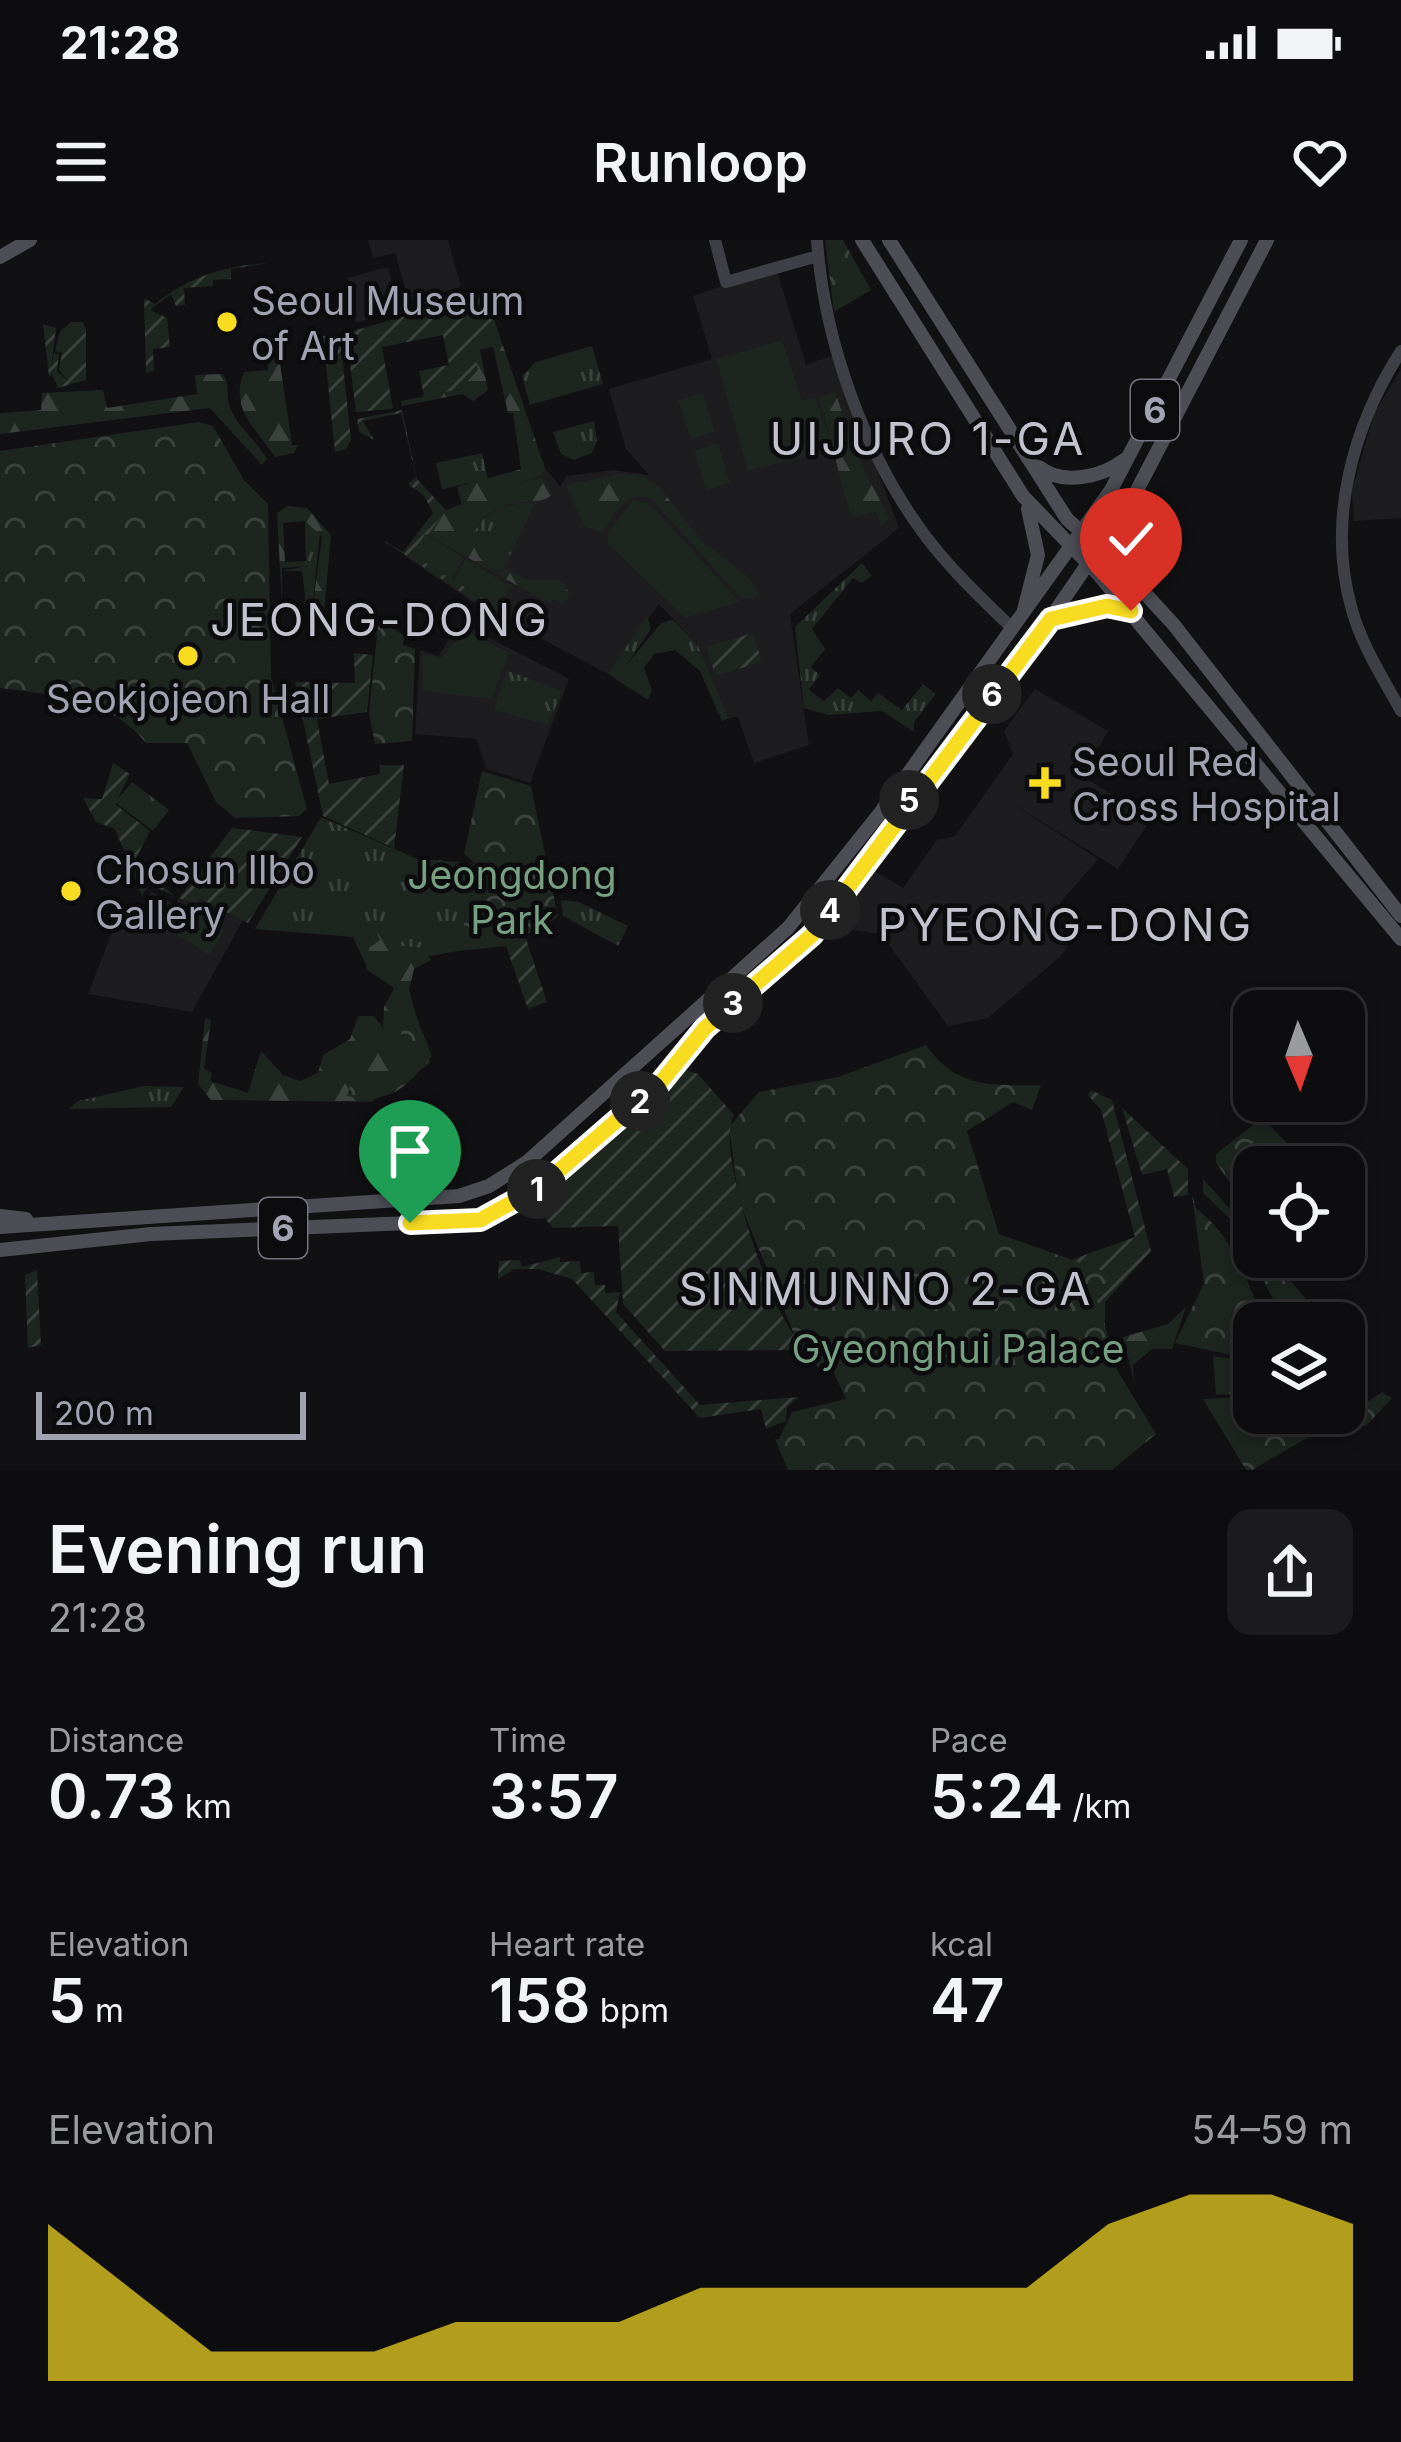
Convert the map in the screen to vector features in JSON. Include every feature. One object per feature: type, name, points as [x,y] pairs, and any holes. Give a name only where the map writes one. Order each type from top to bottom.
[{"type":"main road","points":[[0,257],[31,240]]},
{"type":"main road","points":[[886,240],[1066,519],[1146,594],[1401,916]]},
{"type":"main road","name":"6","points":[[0,1226],[409,1202],[489,1186],[527,1162],[788,928],[880,813],[1082,533],[1132,452],[1241,240]]},
{"type":"main road","name":"6","points":[[0,1250],[151,1234],[480,1220],[540,1187],[661,1082],[705,1028],[812,935],[1100,549],[1133,498],[1268,240]]},
{"type":"main road","points":[[865,245],[1022,496],[1131,611],[1401,939]]},
{"type":"main road","points":[[1030,459],[1047,474],[1080,476],[1112,469],[1132,452]]},
{"type":"main road","points":[[1022,496],[1038,552],[1023,615]]},
{"type":"main road","points":[[1133,498],[1146,594]]},
{"type":"main road","points":[[1051,619],[1107,606],[1131,611]]},
{"type":"main road","points":[[0,1216],[55,1223]]},
{"type":"street","points":[[715,240],[726,282],[818,256]]},
{"type":"street","points":[[818,240],[835,341],[880,456],[938,551],[1013,629]]},
{"type":"street","points":[[865,245],[886,240]]},
{"type":"street","points":[[1401,351],[1370,401],[1351,459],[1343,555],[1358,627],[1401,711]]},
{"type":"shaded area","points":[[368,240],[448,240],[461,287],[409,301],[395,253],[373,258]]},
{"type":"shaded area","points":[[388,267],[399,310],[356,323],[347,278]]},
{"type":"shaded area","points":[[776,268],[806,365],[834,355],[899,528],[790,614],[809,745],[754,763],[738,717],[729,718],[698,646],[659,604],[608,674],[474,603],[405,556],[447,509],[542,475],[545,468],[560,486],[566,476],[614,470],[649,475],[626,449],[609,389],[712,359],[693,296]]},
{"type":"shaded area","points":[[1401,369],[1401,518],[1354,521],[1352,490],[1374,414]]},
{"type":"shaded area","points":[[465,625],[569,679],[530,783],[487,769],[476,739],[415,734],[420,650],[438,656],[458,626]]},
{"type":"shaded area","points":[[1035,689],[1108,731],[1082,776],[1151,819],[1118,869],[1010,802],[1098,859],[1048,917],[1072,940],[1060,957],[988,1018],[948,1026],[882,935],[835,926],[872,870],[903,888],[937,840],[955,836],[1013,754],[1004,731]]},
{"type":"shaded area","points":[[151,891],[175,905],[179,898],[194,904],[199,899],[243,920],[192,1012],[88,994],[112,932],[137,925]]},
{"type":"green space","points":[[825,240],[843,240],[871,290],[834,312]]},
{"type":"green space","points":[[269,263],[231,269],[231,279],[184,288],[185,305],[176,306],[171,294],[150,310],[167,318],[170,347],[153,349],[154,371],[146,373],[144,298],[155,304],[182,286],[208,274],[237,267]]},
{"type":"green space","points":[[485,293],[498,331],[472,339],[478,370],[460,389],[424,397],[419,371],[449,365],[443,335],[382,347],[393,409],[356,412],[346,333]]},
{"type":"green space","points":[[71,322],[83,322],[86,330],[86,380],[58,388],[52,374],[49,377],[43,324],[56,328],[51,369],[54,353],[59,354],[57,371],[69,382],[59,370],[62,353],[55,351],[60,332]]},
{"type":"green space","points":[[498,331],[545,468],[542,475],[516,485],[541,477],[553,494],[493,511],[477,527],[474,546],[497,573],[506,569],[527,580],[560,580],[570,594],[565,604],[553,599],[550,604],[426,534],[447,510],[462,505],[457,487],[521,469],[513,413],[508,413],[493,347],[480,350],[488,390],[473,401],[462,394],[402,406],[401,401],[461,389],[471,339]]},
{"type":"green space","points":[[340,335],[351,440],[346,449],[335,452],[323,336]]},
{"type":"green space","points":[[282,336],[277,343],[292,445],[298,445],[294,453],[275,457],[246,417],[240,385],[244,372],[268,370],[267,339]]},
{"type":"green space","points":[[782,340],[802,401],[815,397],[834,449],[748,471],[716,359]]},
{"type":"green space","points":[[592,346],[603,384],[530,405],[522,376],[536,362]]},
{"type":"green space","points":[[222,374],[231,410],[267,459],[262,465],[210,408],[0,434],[0,413],[41,410],[42,393],[103,390],[107,408],[197,394],[195,375]]},
{"type":"green space","points":[[835,392],[858,458],[889,518],[882,527],[876,512],[852,517],[818,397]]},
{"type":"green space","points":[[703,393],[715,432],[691,439],[678,400]]},
{"type":"green space","points":[[402,410],[417,479],[446,510],[413,555],[491,603],[505,583],[512,585],[494,614],[378,537],[403,552],[433,513],[424,496],[408,484],[416,477],[401,413],[363,421],[374,440],[359,432],[357,419]]},
{"type":"green space","points":[[594,421],[597,441],[592,453],[574,460],[561,454],[553,432]]},
{"type":"green space","points":[[199,422],[213,426],[244,480],[268,504],[271,677],[307,809],[299,816],[235,818],[216,802],[187,743],[146,743],[132,728],[99,708],[0,688],[0,451]]},
{"type":"green space","points":[[718,443],[730,483],[706,490],[694,451]]},
{"type":"green space","points":[[482,453],[488,479],[442,489],[436,463]]},
{"type":"green space","points":[[623,473],[644,476],[659,487],[703,542],[748,577],[760,597],[742,599],[650,498],[626,501],[603,533],[584,526],[566,485]]},
{"type":"green space","points":[[633,500],[649,503],[740,602],[685,618],[608,544],[608,533]]},
{"type":"green space","points":[[536,502],[503,570],[496,572],[477,557],[471,544],[486,517],[504,507]]},
{"type":"green space","points":[[288,506],[307,508],[331,535],[324,611],[312,611],[322,537],[305,521],[283,523],[285,562],[306,561],[306,566],[282,568],[282,605],[277,513]]},
{"type":"green space","points":[[305,521],[320,532],[312,611],[307,612],[302,571],[282,571],[306,566]]},
{"type":"green space","points":[[425,534],[464,558],[451,579],[413,555]]},
{"type":"green space","points":[[466,559],[505,583],[492,604],[453,580]]},
{"type":"green space","points":[[862,563],[872,576],[861,583],[853,578],[812,629],[825,649],[811,667],[820,675],[809,690],[824,701],[838,688],[851,698],[858,690],[871,701],[878,693],[902,710],[923,684],[936,694],[914,722],[914,732],[882,711],[828,715],[804,708],[795,627]]},
{"type":"green space","points":[[366,612],[405,636],[403,645],[415,649],[412,741],[375,744],[369,713],[377,635],[365,631]]},
{"type":"green space","points":[[647,616],[651,629],[625,667],[661,623],[673,620],[698,646],[729,718],[722,721],[700,671],[675,650],[654,654],[644,668],[652,690],[648,700],[608,674]]},
{"type":"green space","points":[[465,630],[509,653],[492,699],[422,691],[423,654],[441,658]]},
{"type":"green space","points":[[753,633],[762,662],[715,676],[707,647]]},
{"type":"green space","points":[[354,653],[373,655],[367,712],[317,719],[329,784],[380,774],[379,765],[404,765],[394,848],[323,816],[295,682],[355,683]]},
{"type":"green space","points":[[506,670],[562,691],[548,725],[494,710]]},
{"type":"green space","points":[[113,763],[130,774],[115,804],[150,831],[136,858],[141,869],[154,857],[158,860],[150,874],[174,896],[149,884],[142,896],[115,829],[96,822],[83,798],[102,799]]},
{"type":"green space","name":"Jeongdong Park","points":[[482,771],[531,786],[558,917],[506,946],[458,951],[477,865],[464,854]]},
{"type":"green space","points":[[132,782],[169,810],[153,831],[115,802]]},
{"type":"green space","points":[[321,817],[415,858],[477,864],[458,951],[367,967],[353,937],[255,929]]},
{"type":"green space","points":[[232,828],[302,837],[248,923],[200,899],[195,904],[179,898]]},
{"type":"green space","points":[[561,900],[579,902],[628,926],[618,946],[563,916]]},
{"type":"green space","points":[[184,904],[225,930],[209,955],[168,929]]},
{"type":"green space","points":[[369,912],[393,945],[423,948],[431,960],[414,969],[409,990],[430,1063],[423,1068],[420,1064],[372,1102],[211,1100],[198,1084],[205,1018],[211,1020],[204,1069],[212,1073],[210,1081],[248,1093],[261,1051],[283,1075],[300,1081],[318,1073],[323,1055],[350,1039],[358,1016],[374,1016],[383,1028],[384,1007],[394,988],[366,969],[369,948],[380,940]]},
{"type":"green space","points":[[525,936],[547,1002],[528,1009],[506,946]]},
{"type":"green space","points":[[410,1001],[432,1056],[414,1077],[386,1096],[347,1096],[355,1072],[390,1075]]},
{"type":"green space","name":"Gyeonghui Palace","points":[[926,1045],[950,1070],[976,1082],[1041,1085],[1032,1110],[1013,1102],[967,1131],[999,1234],[1112,1274],[1098,1300],[1117,1370],[1156,1434],[1112,1470],[788,1470],[775,1439],[792,1412],[846,1399],[831,1367],[817,1367],[814,1345],[794,1334],[739,1201],[729,1127],[759,1092],[838,1077]]},
{"type":"green space","points":[[683,1069],[698,1074],[734,1115],[731,1158],[758,1258],[782,1315],[812,1350],[665,1351],[623,1304],[618,1226],[553,1228],[537,1209]]},
{"type":"green space","points":[[144,1086],[184,1087],[171,1107],[69,1109],[78,1101]]},
{"type":"green space","points":[[1091,1090],[1112,1100],[1151,1251],[1105,1302],[1105,1327],[1097,1300],[1112,1274],[1071,1260],[1135,1237],[1101,1110],[1088,1095]]},
{"type":"green space","points":[[1122,1108],[1188,1169],[1188,1195],[1174,1197],[1167,1169],[1142,1175]]},
{"type":"green space","points":[[1257,1122],[1266,1122],[1286,1142],[1282,1146],[1233,1146],[1233,1187],[1216,1163],[1216,1154]]},
{"type":"green space","points":[[1203,1179],[1233,1213],[1233,1225],[1230,1219],[1203,1193]]},
{"type":"green space","points":[[1192,1195],[1196,1208],[1233,1252],[1233,1278],[1247,1278],[1256,1302],[1233,1302],[1233,1355],[1175,1343],[1204,1283]]},
{"type":"green space","points":[[560,1257],[560,1262],[580,1261],[581,1273],[594,1272],[595,1285],[605,1285],[605,1293],[620,1292],[616,1312],[700,1405],[799,1397],[787,1407],[786,1421],[766,1429],[761,1409],[700,1418],[572,1279],[538,1269],[514,1269],[498,1279],[499,1261],[520,1260],[522,1267]]},
{"type":"green space","points":[[37,1270],[41,1345],[28,1348],[25,1275]]},
{"type":"green space","points":[[1262,1278],[1288,1278],[1308,1302],[1291,1302],[1275,1302]]},
{"type":"green space","points":[[1186,1307],[1172,1349],[1152,1349],[1133,1365],[1134,1381],[1123,1337],[1168,1324]]},
{"type":"green space","points":[[1213,1356],[1233,1359],[1233,1394],[1216,1395]]},
{"type":"green space","points":[[1382,1392],[1392,1398],[1366,1426],[1365,1403]]},
{"type":"green space","points":[[1233,1398],[1233,1434],[1314,1434],[1246,1470],[1203,1399]]},
{"type":"place","name":"Seoul Museum of Art","points":[[227,322]]},
{"type":"place","name":"Seokjojeon Hall","points":[[188,656]]},
{"type":"place","name":"Seoul Red Cross Hospital","points":[[1045,783]]},
{"type":"place","name":"Chosun Ilbo Gallery","points":[[71,891]]},
{"type":"district","name":"UIJURO 1-GA","points":[[928,438]]},
{"type":"district","name":"JEONG-DONG","points":[[380,619]]},
{"type":"district","name":"PYEONG-DONG","points":[[1066,924]]},
{"type":"district","name":"SINMUNNO 2-GA","points":[[886,1288]]},
{"type":"route","points":[[410,1223],[480,1220],[540,1187],[574,1161],[661,1082],[705,1028],[812,935],[954,740],[1051,619],[1107,606],[1131,611]]}]
